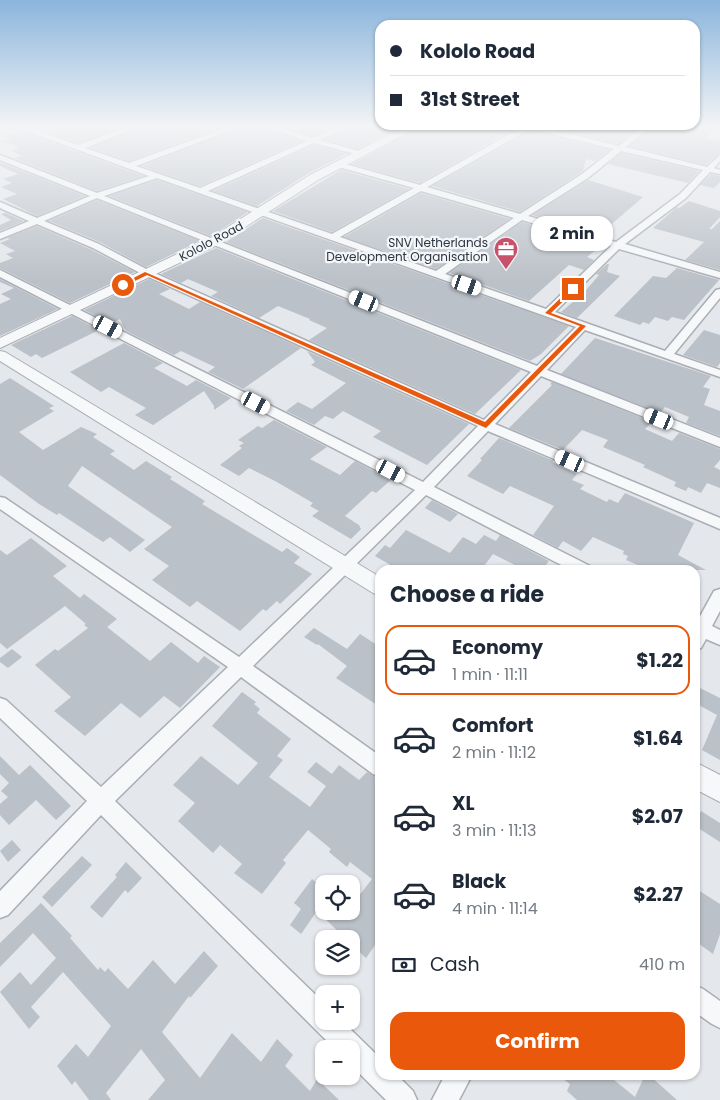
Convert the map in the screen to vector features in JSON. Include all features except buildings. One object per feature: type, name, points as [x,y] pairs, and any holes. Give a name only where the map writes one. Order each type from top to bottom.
[{"type":"street","points":[[52,177],[720,443]]},
{"type":"street","points":[[0,236],[98,195],[152,177]]},
{"type":"street","points":[[160,177],[720,374]]},
{"type":"street","points":[[201,191],[231,177]]},
{"type":"street","name":"Kololo Road","points":[[0,344],[213,242],[316,177]]},
{"type":"street","points":[[382,177],[720,275]]},
{"type":"street","points":[[332,238],[441,177]]},
{"type":"street","points":[[438,274],[583,177]]},
{"type":"street","points":[[548,313],[618,245],[683,196],[701,177]]},
{"type":"street","points":[[0,205],[96,246],[147,273],[486,425],[720,524]]},
{"type":"street","points":[[0,273],[73,308],[575,565]]},
{"type":"street","points":[[667,355],[720,292]]},
{"type":"street","points":[[0,907],[101,801],[346,567],[584,326]]},
{"type":"street","points":[[0,355],[375,585]]},
{"type":"street","points":[[0,502],[241,667],[375,763]]},
{"type":"street","points":[[700,628],[720,595]]},
{"type":"street","points":[[700,634],[720,638]]},
{"type":"street","points":[[0,706],[101,801],[315,1012]]},
{"type":"street","points":[[700,778],[720,789]]},
{"type":"street","points":[[700,1002],[720,1016]]},
{"type":"street","points":[[333,1030],[375,1071]]},
{"type":"street","points":[[384,1080],[404,1100]]},
{"type":"street","points":[[445,1100],[456,1080]]},
{"type":"place","name":"SNV Netherlands Development Organisation","points":[[506,270]]},
{"type":"route","points":[[123,285],[147,273],[486,425],[584,326],[548,313],[573,289]]}]
